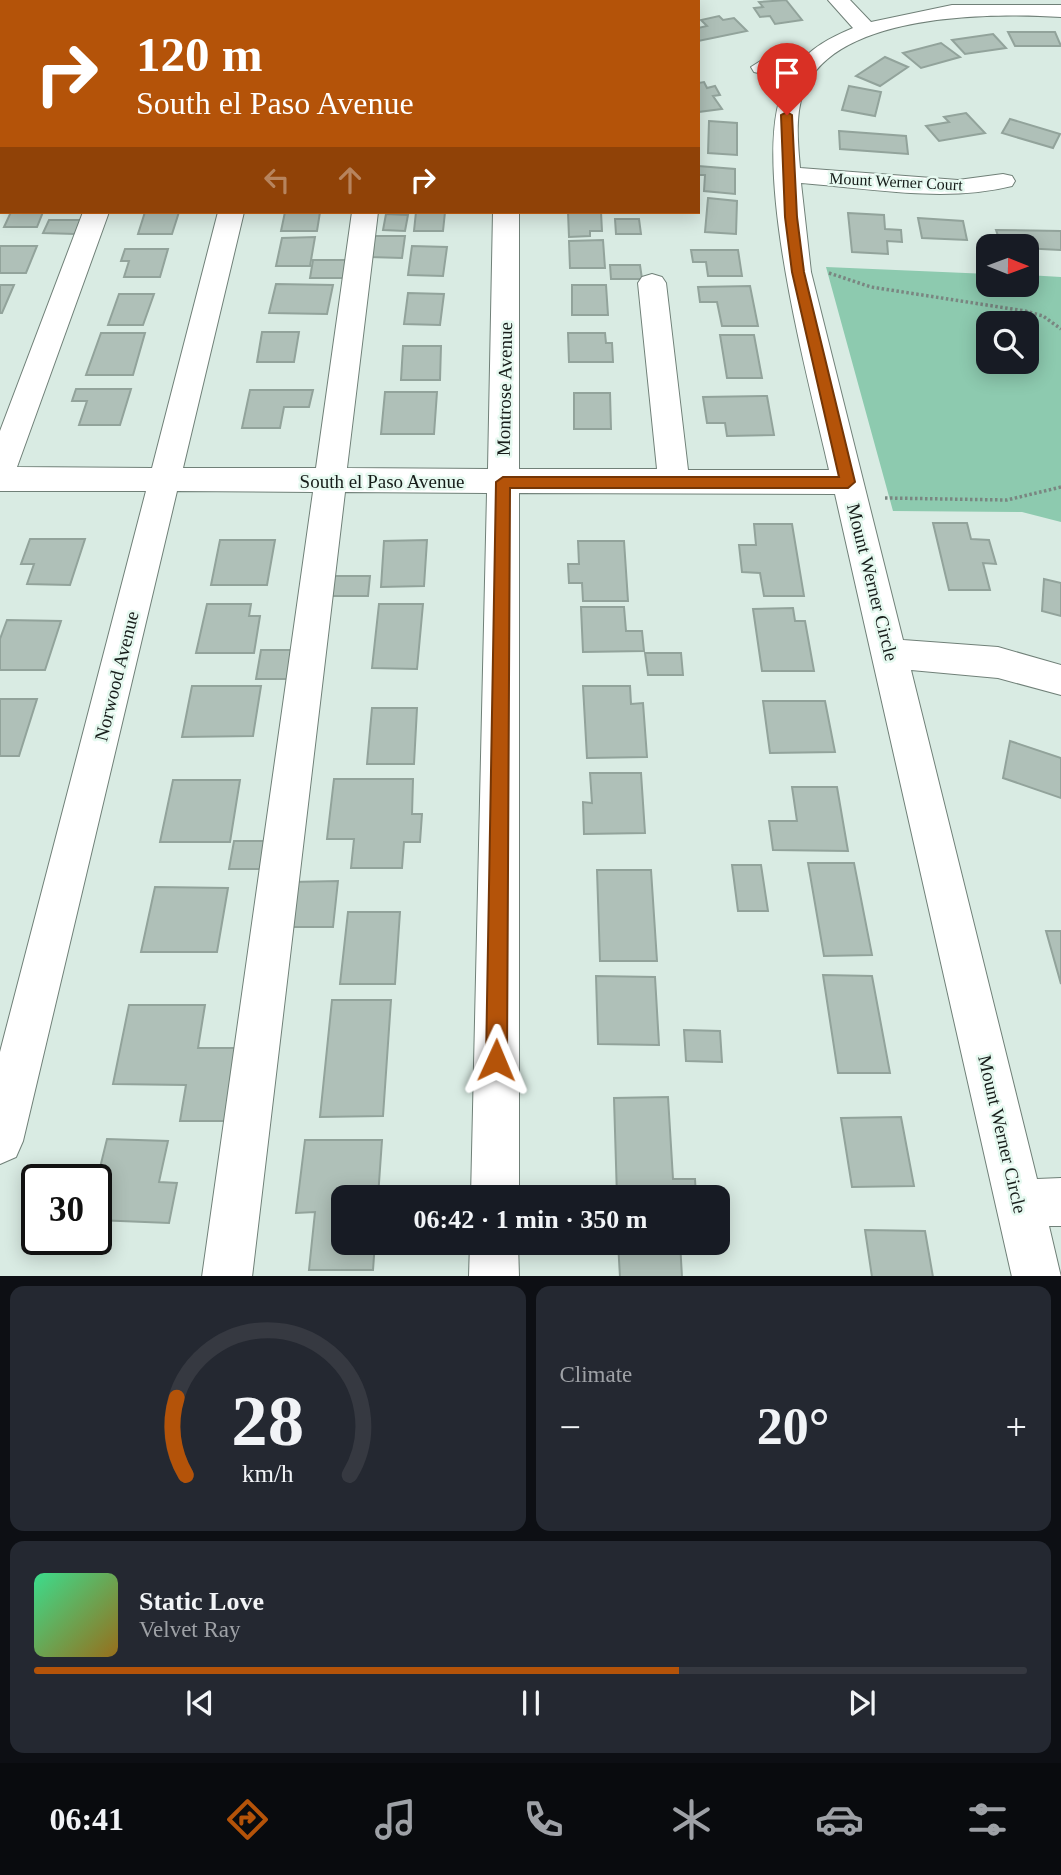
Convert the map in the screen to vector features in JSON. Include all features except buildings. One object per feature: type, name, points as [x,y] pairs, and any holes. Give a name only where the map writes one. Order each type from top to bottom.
[{"type":"street","points":[[838,0],[867,30]]},
{"type":"street","name":"Mount Werner Circle","points":[[1037,1276],[1040,1202],[891,655],[798,272],[789,175],[787,115],[791,93],[800,76],[820,53],[867,30],[912,19],[980,10],[1061,11]]},
{"type":"street","points":[[762,66],[800,76]]},
{"type":"street","name":"Mount Werner Court","points":[[789,175],[958,187],[1003,181]]},
{"type":"street","points":[[0,472],[95,214]]},
{"type":"street","name":"Norwood Avenue","points":[[0,1141],[231,214]]},
{"type":"street","points":[[226,1276],[365,214]]},
{"type":"street","name":"Montrose Avenue","points":[[495,1185],[506,214]]},
{"type":"street","points":[[652,283],[674,482]]},
{"type":"street","name":"South el Paso Avenue","points":[[0,479],[848,482]]},
{"type":"street","points":[[891,655],[986,658],[1026,667],[1061,680]]},
{"type":"street","points":[[494,1255],[494,1276]]},
{"type":"path","points":[[824,271],[871,287],[1025,311],[1043,316],[1061,329]]},
{"type":"path","points":[[882,498],[1007,500],[1061,487]]},
{"type":"green space","points":[[826,267],[976,273],[976,298],[1040,298],[1040,276],[1061,277],[1061,522],[1022,512],[893,511]]},
{"type":"route","points":[[496,1060],[503,482],[848,482],[798,272],[791,217],[787,115]]}]
